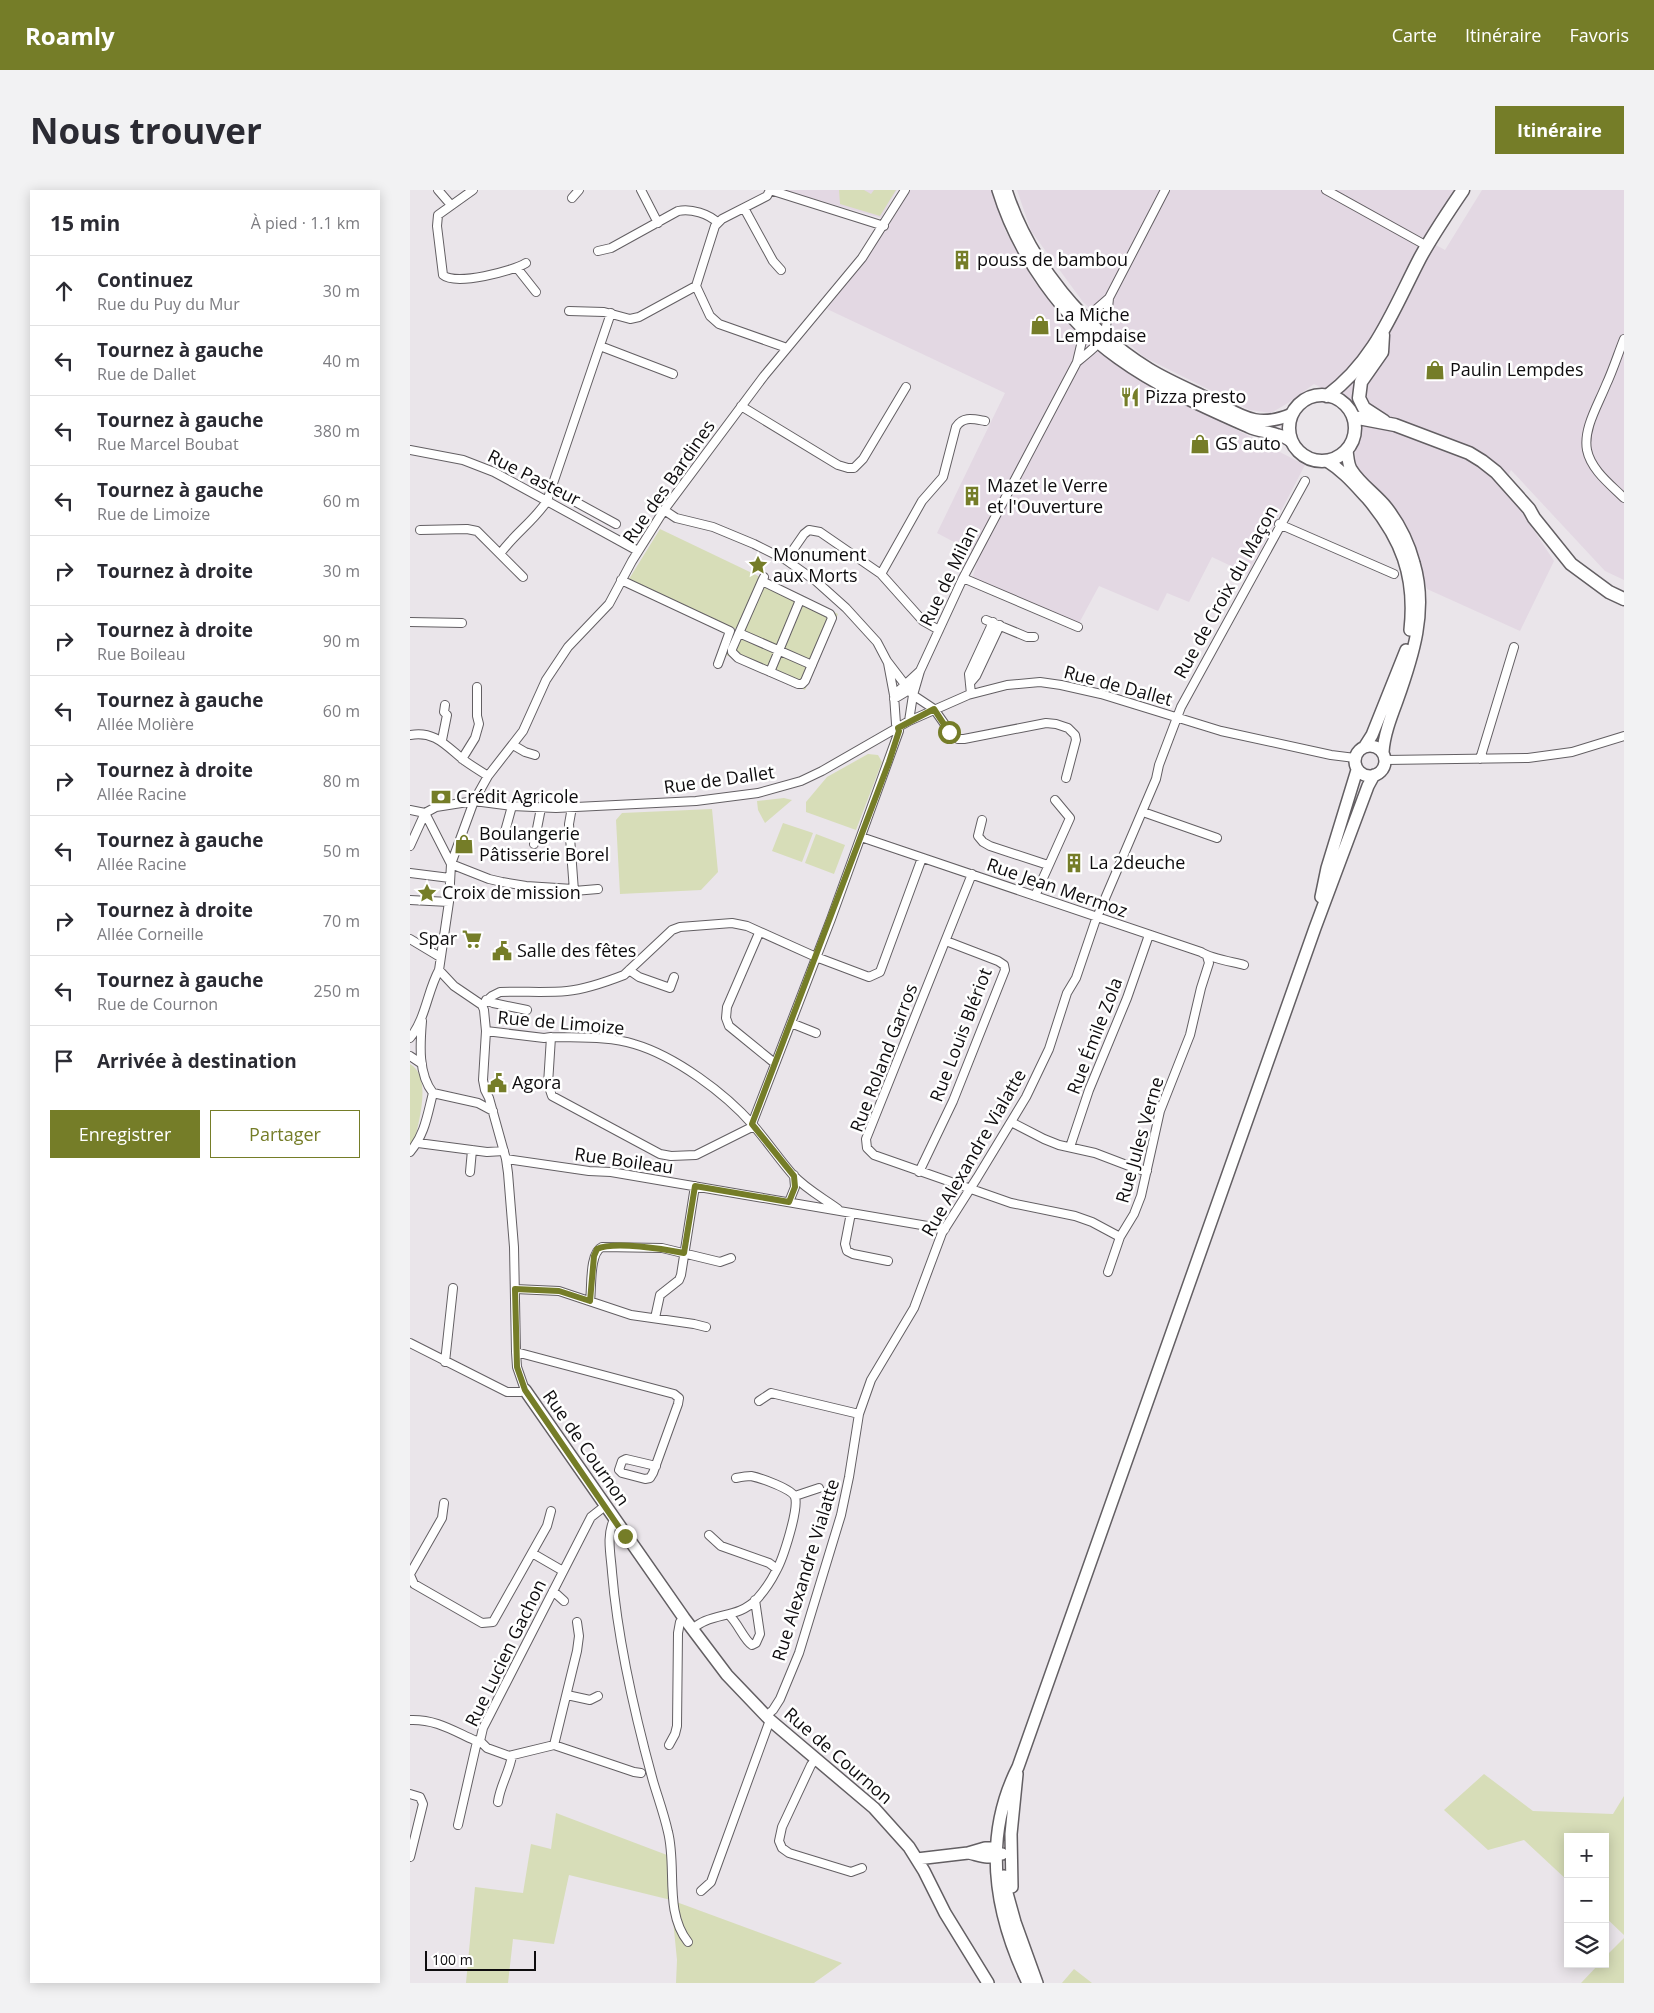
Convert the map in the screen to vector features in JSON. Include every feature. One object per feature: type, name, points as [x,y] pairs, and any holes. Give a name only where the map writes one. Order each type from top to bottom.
[{"type":"main road","points":[[998,190],[1009,219],[1031,262],[1060,303],[1103,340],[1122,350],[1149,369],[1244,421],[1260,432],[1278,434],[1292,442]]},
{"type":"main road","points":[[1006,190],[1027,238],[1057,286],[1084,322]]},
{"type":"main road","points":[[1327,396],[1350,377],[1370,353],[1383,332],[1427,246],[1463,190]]},
{"type":"main road","points":[[1383,332],[1382,352],[1361,382],[1359,398],[1364,408],[1388,423],[1425,435],[1469,453],[1496,472],[1529,509],[1571,564],[1609,592],[1624,599]]},
{"type":"main road","points":[[1346,405],[1350,377]]},
{"type":"main road","points":[[1244,421],[1277,421],[1292,414],[1303,402],[1310,398],[1327,396],[1337,399],[1346,405],[1353,417],[1354,437],[1347,451],[1341,456],[1327,461],[1313,460],[1300,453],[1292,442],[1289,428],[1292,414]]},
{"type":"main road","points":[[1353,417],[1388,423]]},
{"type":"main road","points":[[1354,437],[1366,430],[1388,423]]},
{"type":"main road","points":[[1028,1983],[1015,1955],[998,1895],[1018,1767],[1315,928],[1368,786],[1374,776],[1381,771],[1384,756],[1384,739],[1407,672],[1418,632],[1420,604],[1418,578],[1409,548],[1395,519],[1352,470],[1347,451]]},
{"type":"main road","points":[[1315,928],[1327,868],[1355,782],[1358,751],[1372,735],[1404,656],[1412,617],[1410,580],[1407,566],[1396,539],[1379,512],[1342,470],[1327,461]]},
{"type":"main road","points":[[1364,746],[1373,746],[1384,756]]},
{"type":"main road","points":[[1356,764],[1366,776],[1374,776]]},
{"type":"main road","name":"Rue de Cournon","points":[[525,1390],[614,1520],[727,1675],[768,1718],[874,1808],[909,1847],[924,1871],[945,1914],[988,1983]]},
{"type":"main road","points":[[916,1859],[968,1853],[989,1858],[1004,1854]]},
{"type":"main road","points":[[1004,1854],[1012,1886],[1010,1900],[1015,1922],[1038,1983]]},
{"type":"main road","points":[[924,1871],[939,1856]]},
{"type":"street","points":[[438,190],[451,205]]},
{"type":"street","points":[[473,190],[438,215],[444,275],[454,280],[494,275],[508,269],[517,268],[526,263]]},
{"type":"street","points":[[572,198],[579,190]]},
{"type":"street","points":[[641,190],[658,223]]},
{"type":"street","points":[[786,348],[778,343],[719,324],[710,316],[696,286],[715,226],[766,196],[770,190],[884,226]]},
{"type":"street","name":"Rue des Bardines","points":[[451,864],[474,801],[488,776],[523,731],[546,680],[561,657],[578,635],[609,604],[621,580],[664,510],[786,348],[862,258],[905,190]]},
{"type":"street","points":[[1084,322],[1109,298],[1165,190]]},
{"type":"street","points":[[1326,190],[1427,246]]},
{"type":"street","points":[[744,208],[773,261],[781,270]]},
{"type":"street","points":[[598,251],[611,248],[685,210],[713,218],[718,223]]},
{"type":"street","points":[[517,268],[536,292]]},
{"type":"street","points":[[569,311],[611,313],[630,319],[696,286]]},
{"type":"street","points":[[1103,340],[1109,298]]},
{"type":"street","points":[[500,554],[507,544],[541,512],[548,501],[611,313]]},
{"type":"street","name":"Rue de Milan","points":[[909,721],[911,689],[963,578],[1077,362],[1084,322]]},
{"type":"street","points":[[1624,339],[1594,413],[1586,440],[1587,451],[1591,461],[1602,476],[1624,498]]},
{"type":"street","name":"Rue de Milan","points":[[1077,362],[1103,340]]},
{"type":"street","points":[[600,346],[673,374]]},
{"type":"street","points":[[741,406],[838,465],[854,468],[863,459],[906,387]]},
{"type":"street","points":[[881,574],[922,501],[943,477],[959,422],[965,419],[985,421]]},
{"type":"street","name":"Rue Pasteur","points":[[410,450],[472,463],[494,472],[638,551]]},
{"type":"street","name":"Rue de Croix du Maçon","points":[[1176,718],[1279,524],[1304,481]]},
{"type":"street","points":[[552,489],[616,524]]},
{"type":"street","points":[[664,510],[676,518],[731,534],[786,560],[817,582],[846,608],[877,642],[887,661],[911,689],[934,709],[949,732],[958,739],[1051,722],[1073,731],[1076,740],[1066,778]]},
{"type":"street","points":[[1279,524],[1394,574]]},
{"type":"street","points":[[420,530],[467,529],[477,531],[523,577]]},
{"type":"street","points":[[786,560],[804,534],[809,530],[820,532],[881,574],[923,621],[939,630]]},
{"type":"street","points":[[963,578],[1078,627]]},
{"type":"street","points":[[763,579],[800,600],[830,614],[832,618],[802,684],[798,684],[736,657],[732,652],[763,579]]},
{"type":"street","points":[[621,580],[730,631],[718,664]]},
{"type":"street","points":[[770,672],[800,600]]},
{"type":"street","points":[[410,622],[462,623]]},
{"type":"street","points":[[971,694],[970,683],[976,676],[993,622],[1034,637]]},
{"type":"street","points":[[739,633],[812,665]]},
{"type":"street","points":[[1480,759],[1514,647]]},
{"type":"street","points":[[551,1036],[548,1084],[552,1096],[660,1154],[678,1157],[696,1155],[753,1125],[861,838],[899,731],[887,661]]},
{"type":"street","name":"Rue de Dallet","points":[[425,813],[436,807],[474,801],[541,808],[696,801],[758,793],[801,782],[909,721],[971,694],[1007,685],[1040,682],[1101,694],[1176,718],[1239,735],[1331,755],[1356,764]]},
{"type":"street","points":[[462,759],[474,738],[479,724],[477,716],[477,687]]},
{"type":"street","points":[[894,697],[911,689]]},
{"type":"street","points":[[442,740],[447,715],[444,712],[445,705]]},
{"type":"street","name":"Rue Alexandre Vialatte","points":[[701,1890],[710,1882],[768,1718],[776,1706],[799,1653],[843,1507],[859,1414],[871,1380],[914,1308],[942,1233],[1026,1097],[1049,1049],[1067,993],[1076,978],[1097,917],[1143,812],[1176,718]]},
{"type":"street","points":[[410,735],[422,733],[442,740],[462,759],[488,776]]},
{"type":"street","points":[[1384,756],[1480,759],[1528,758],[1572,752],[1622,737]]},
{"type":"street","points":[[513,745],[535,755]]},
{"type":"street","points":[[1035,896],[1070,818],[1055,800]]},
{"type":"street","points":[[504,835],[512,806]]},
{"type":"street","points":[[572,807],[569,824],[574,889]]},
{"type":"street","points":[[534,844],[541,808]]},
{"type":"street","points":[[410,810],[425,813]]},
{"type":"street","points":[[1143,812],[1217,838]]},
{"type":"street","points":[[425,813],[451,864],[449,902],[439,970],[434,979],[423,1017],[422,1064],[428,1086],[433,1093],[478,1103],[493,1111]]},
{"type":"street","points":[[410,846],[425,813]]},
{"type":"street","points":[[982,820],[978,836],[983,842],[1048,865]]},
{"type":"street","name":"Rue Jean Mermoz","points":[[861,838],[1201,952],[1207,956],[1215,956],[1244,965]]},
{"type":"street","points":[[484,1002],[500,992],[580,989],[614,979],[629,970],[663,938],[680,927],[739,924],[869,977],[880,972],[922,858]]},
{"type":"street","points":[[451,864],[502,882],[526,886],[574,889],[574,891],[598,889]]},
{"type":"street","points":[[410,873],[450,878]]},
{"type":"street","name":"Rue Roland Garros","points":[[972,874],[866,1139],[867,1148],[874,1156],[919,1172],[1012,1203],[1075,1216],[1092,1222],[1120,1237]]},
{"type":"street","points":[[410,900],[449,902]]},
{"type":"street","points":[[759,933],[727,1007],[726,1018],[732,1030],[776,1062]]},
{"type":"street","name":"Rue Émile Zola","points":[[1070,1147],[1090,1090],[1128,998],[1149,935]]},
{"type":"street","points":[[410,939],[440,957]]},
{"type":"street","name":"Rue Louis Blériot","points":[[919,1172],[953,1101],[1005,970],[1004,965],[998,961],[946,941]]},
{"type":"street","name":"Rue Jules Verne","points":[[1108,1272],[1120,1237],[1138,1204],[1160,1111],[1171,1080],[1188,1045],[1209,962],[1207,956]]},
{"type":"street","points":[[439,970],[454,986],[484,1002],[527,1010]]},
{"type":"street","points":[[629,970],[639,977],[670,988],[674,978]]},
{"type":"street","points":[[478,1103],[484,1090],[483,1060],[486,1031],[484,1002]]},
{"type":"street","points":[[412,1034],[423,1017]]},
{"type":"street","points":[[791,1023],[816,1033]]},
{"type":"street","name":"Rue de Limoize","points":[[486,1031],[544,1038],[551,1036],[621,1041],[648,1049],[704,1082],[753,1125],[794,1176],[840,1210]]},
{"type":"street","points":[[410,1056],[422,1064]]},
{"type":"street","name":"Rue de Cournon","points":[[484,1090],[493,1111],[505,1155],[514,1247],[517,1367],[525,1390]]},
{"type":"street","points":[[410,1152],[418,1143],[426,1126],[433,1093]]},
{"type":"street","points":[[1011,1122],[1044,1139],[1095,1153],[1147,1171]]},
{"type":"street","name":"Rue Boileau","points":[[418,1143],[505,1155],[589,1171],[611,1172],[945,1229]]},
{"type":"street","points":[[470,1172],[472,1150]]},
{"type":"street","points":[[789,1202],[795,1187],[794,1176]]},
{"type":"street","points":[[655,1318],[660,1295],[679,1280],[695,1186]]},
{"type":"street","points":[[807,1205],[813,1199],[814,1192]]},
{"type":"street","points":[[850,1213],[846,1244],[847,1251],[888,1261]]},
{"type":"street","points":[[590,1301],[594,1256],[597,1249],[607,1246],[655,1248],[720,1262],[731,1258]]},
{"type":"street","points":[[444,1362],[453,1288]]},
{"type":"street","points":[[515,1289],[559,1291],[631,1315],[706,1327]]},
{"type":"street","points":[[410,1343],[444,1362],[507,1392],[521,1392],[525,1390]]},
{"type":"street","points":[[516,1352],[674,1394],[679,1398],[656,1466]]},
{"type":"street","points":[[759,1400],[771,1393],[859,1414]]},
{"type":"street","points":[[692,1629],[704,1621],[730,1615],[755,1600],[769,1584],[777,1569],[793,1521],[796,1502],[795,1496],[789,1490],[750,1476],[736,1478]]},
{"type":"street","points":[[795,1496],[819,1488]]},
{"type":"street","points":[[444,1503],[442,1518],[410,1575],[414,1584],[482,1623],[488,1624],[496,1618],[547,1526],[550,1511]]},
{"type":"street","name":"Rue Lucien Gachon","points":[[458,1825],[476,1746],[480,1741],[483,1728],[591,1517],[605,1506]]},
{"type":"street","points":[[614,1520],[609,1541],[617,1624],[640,1728],[668,1832],[675,1915],[682,1935],[688,1942]]},
{"type":"street","points":[[709,1535],[721,1546],[769,1563],[777,1569]]},
{"type":"street","points":[[532,1553],[564,1571]]},
{"type":"street","points":[[553,1591],[564,1602]]},
{"type":"street","points":[[730,1615],[748,1642],[756,1643],[760,1634],[755,1600]]},
{"type":"street","points":[[669,1745],[677,1726],[678,1633],[680,1622],[684,1618]]},
{"type":"street","points":[[554,1745],[577,1651],[577,1622]]},
{"type":"street","points":[[567,1695],[590,1700],[598,1696]]},
{"type":"street","points":[[410,1720],[432,1721],[480,1741],[486,1748],[512,1756],[554,1745],[634,1772],[642,1772]]},
{"type":"street","points":[[498,1802],[500,1790],[510,1768],[512,1756]]},
{"type":"street","points":[[816,1759],[811,1765],[781,1829],[780,1844],[787,1852],[805,1859],[851,1872],[862,1868]]},
{"type":"street","points":[[410,1794],[420,1797],[423,1804],[410,1857]]},
{"type":"shaded area","points":[[783,190],[897,190],[881,218]]},
{"type":"shaded area","points":[[910,190],[992,190],[1005,230],[1034,281],[1065,321],[1107,357],[1152,386],[1305,465],[1248,574],[1212,557],[1189,602],[1167,593],[1158,611],[1099,586],[1078,625],[977,582],[973,576],[978,558],[971,551],[937,533],[1005,393],[827,309],[888,227]]},
{"type":"shaded area","points":[[1017,190],[1454,190],[1423,238],[1445,250],[1482,190],[1624,190],[1624,580],[1605,571],[1511,470],[1502,488],[1516,503],[1554,561],[1520,631],[1427,589],[1411,539],[1382,496],[1355,466],[1357,406],[1314,384],[1271,413],[1250,410],[1144,357],[1083,302],[1031,231]]},
{"type":"green space","points":[[839,190],[864,190],[871,194],[874,190],[896,190],[880,216],[840,204]]},
{"type":"green space","points":[[660,529],[838,614],[805,690],[726,655],[736,629],[629,579]]},
{"type":"green space","points":[[868,754],[878,755],[882,762],[856,830],[806,812],[806,802],[827,777]]},
{"type":"green space","points":[[784,798],[792,800],[765,823],[758,810],[757,801]]},
{"type":"green space","points":[[712,809],[718,872],[701,890],[620,894],[616,820],[622,813]]},
{"type":"green space","points":[[783,823],[813,833],[802,862],[772,851]]},
{"type":"green space","points":[[816,834],[845,845],[834,874],[805,863]]},
{"type":"green space","points":[[410,1064],[417,1070],[421,1079],[422,1101],[414,1144],[410,1148]]},
{"type":"green space","points":[[1484,1774],[1533,1811],[1613,1814],[1624,1796],[1624,1935],[1609,1921],[1609,1833],[1564,1833],[1564,1877],[1524,1840],[1488,1850],[1444,1810]]},
{"type":"green space","points":[[556,1813],[667,1855],[671,1900],[569,1875],[554,1944],[513,1939],[508,1983],[466,1983],[475,1887],[523,1893],[531,1844],[551,1849]]},
{"type":"green space","points":[[671,1900],[842,1963],[814,1983],[676,1983],[677,1960]]},
{"type":"green space","points":[[1624,1938],[1624,1983],[1581,1983],[1595,1968],[1609,1968],[1609,1953]]},
{"type":"green space","points":[[1074,1969],[1092,1983],[1062,1983]]},
{"type":"place","name":"pouss de bambou","points":[[962,260]]},
{"type":"place","name":"La Miche Lempdaise","points":[[1040,325]]},
{"type":"place","name":"Paulin Lempdes","points":[[1435,370]]},
{"type":"place","name":"Pizza presto","points":[[1130,397]]},
{"type":"place","name":"GS auto","points":[[1200,444]]},
{"type":"place","name":"Mazet le Verre et l'Ouverture","points":[[972,496]]},
{"type":"place","name":"Monument aux Morts","points":[[758,565]]},
{"type":"place","name":"Crédit Agricole","points":[[441,797]]},
{"type":"place","name":"Boulangerie Pâtisserie Borel","points":[[464,844]]},
{"type":"place","name":"La 2deuche","points":[[1074,863]]},
{"type":"place","name":"Croix de mission","points":[[427,893]]},
{"type":"place","name":"Spar","points":[[472,939]]},
{"type":"place","name":"Salle des fêtes","points":[[502,951]]},
{"type":"place","name":"Agora","points":[[497,1083]]},
{"type":"route","points":[[625,1536],[525,1390],[517,1367],[515,1289],[559,1291],[590,1301],[594,1256],[597,1249],[607,1246],[662,1248],[684,1253],[695,1186],[706,1190],[789,1202],[795,1187],[794,1176],[752,1124],[889,762],[899,731],[898,728],[934,709],[949,732]]}]
